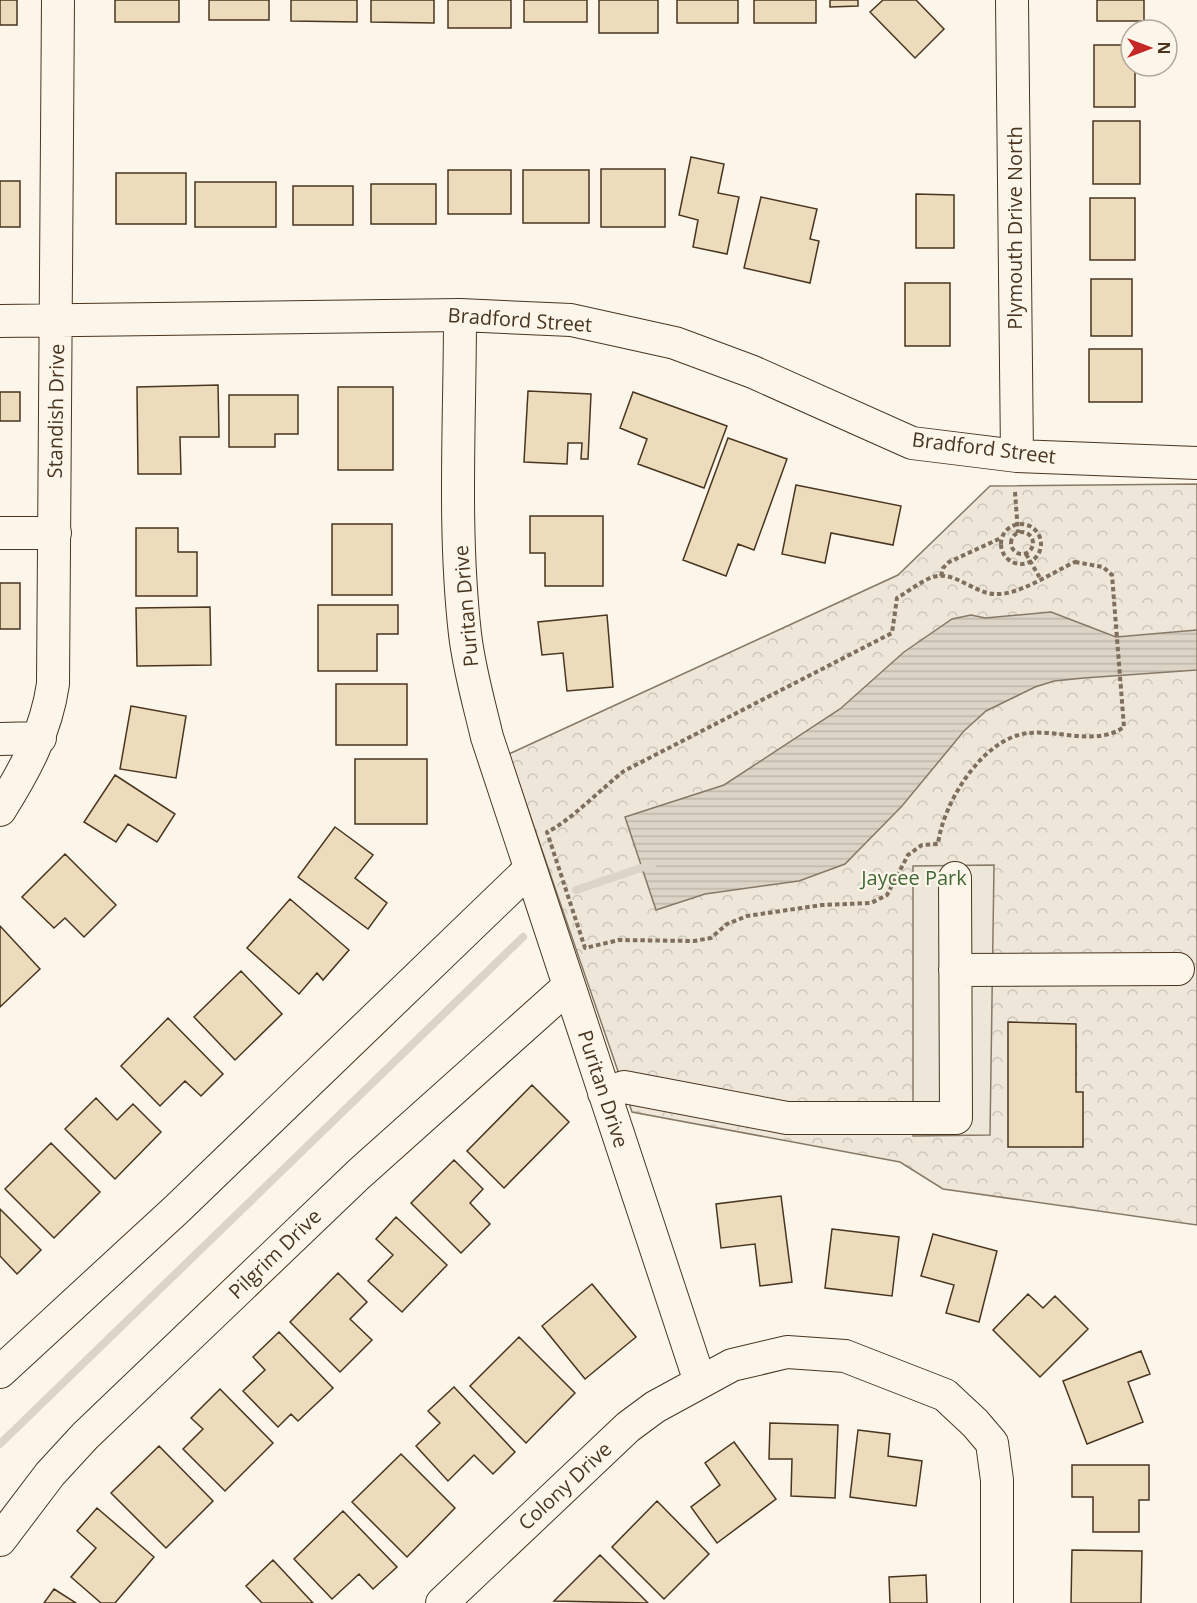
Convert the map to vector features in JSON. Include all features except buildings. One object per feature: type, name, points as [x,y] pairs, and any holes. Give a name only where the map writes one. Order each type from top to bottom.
[{"type":"street","name":"Standish Drive","points":[[0,810],[28,765],[40,738],[53,684],[58,320],[58,0]]},
{"type":"street","name":"Plymouth Drive North","points":[[1012,0],[1017,456]]},
{"type":"street","name":"Bradford Street","points":[[0,321],[460,315],[571,320],[626,330],[675,344],[753,372],[912,443],[1017,456],[1197,463]]},
{"type":"street","name":"Puritan Drive","points":[[460,315],[459,505],[465,636],[487,737],[700,1382]]},
{"type":"street","points":[[0,533],[55,533]]},
{"type":"street","points":[[0,739],[40,738]]},
{"type":"street","points":[[0,1372],[177,1209],[530,869]]},
{"type":"street","points":[[604,1094],[624,1087],[787,1118],[956,1118],[955,878]]},
{"type":"street","points":[[955,970],[1178,969]]},
{"type":"street","name":"Pilgrim Drive","points":[[0,1540],[50,1474],[85,1436],[359,1174],[569,986]]},
{"type":"street","points":[[700,1382],[732,1365],[787,1352],[844,1356],[945,1395],[975,1423],[992,1443],[997,1480],[997,1603]]},
{"type":"street","name":"Colony Drive","points":[[442,1603],[628,1427],[655,1407],[700,1382]]},
{"type":"path","points":[[1016,492],[1018,533]]},
{"type":"path","points":[[941,576],[943,568],[949,562],[1002,537],[1010,527],[1016,525],[1029,526],[1039,535],[1040,548],[1030,561],[1022,563],[1010,560],[1002,550],[1002,537]]},
{"type":"path","points":[[1018,533],[1029,535],[1033,541],[1031,549],[1026,554],[1019,554],[1011,547],[1012,537],[1018,533]]},
{"type":"path","points":[[1026,554],[1040,579]]},
{"type":"path","points":[[1075,562],[1102,567],[1112,575],[1124,727],[1113,734],[1089,736],[1026,733],[996,746],[965,778],[951,800],[940,826],[938,844],[922,845],[908,855],[887,895],[871,903],[822,905],[747,916],[727,924],[711,938],[694,941],[619,940],[585,948],[547,832],[555,828],[624,771],[892,633],[897,598],[933,577],[946,575],[977,591],[996,595],[1016,591],[1040,579],[1075,562]]},
{"type":"green space","name":"Jaycee Park","points":[[1197,484],[1197,1225],[943,1189],[900,1162],[632,1112],[509,754],[898,575],[990,486]]},
{"type":"shaded area","points":[[1051,612],[1116,637],[1197,630],[1197,670],[1054,681],[1035,687],[986,711],[964,731],[902,806],[845,864],[799,881],[705,894],[656,910],[625,817],[724,785],[840,709],[904,652],[952,619],[971,615],[985,618]]},
{"type":"shaded area","points":[[994,865],[990,1135],[913,1136],[913,866]]},
{"type":"waterway","points":[[576,890],[653,864]]},
{"type":"waterway","points":[[0,1444],[523,937]]}]
